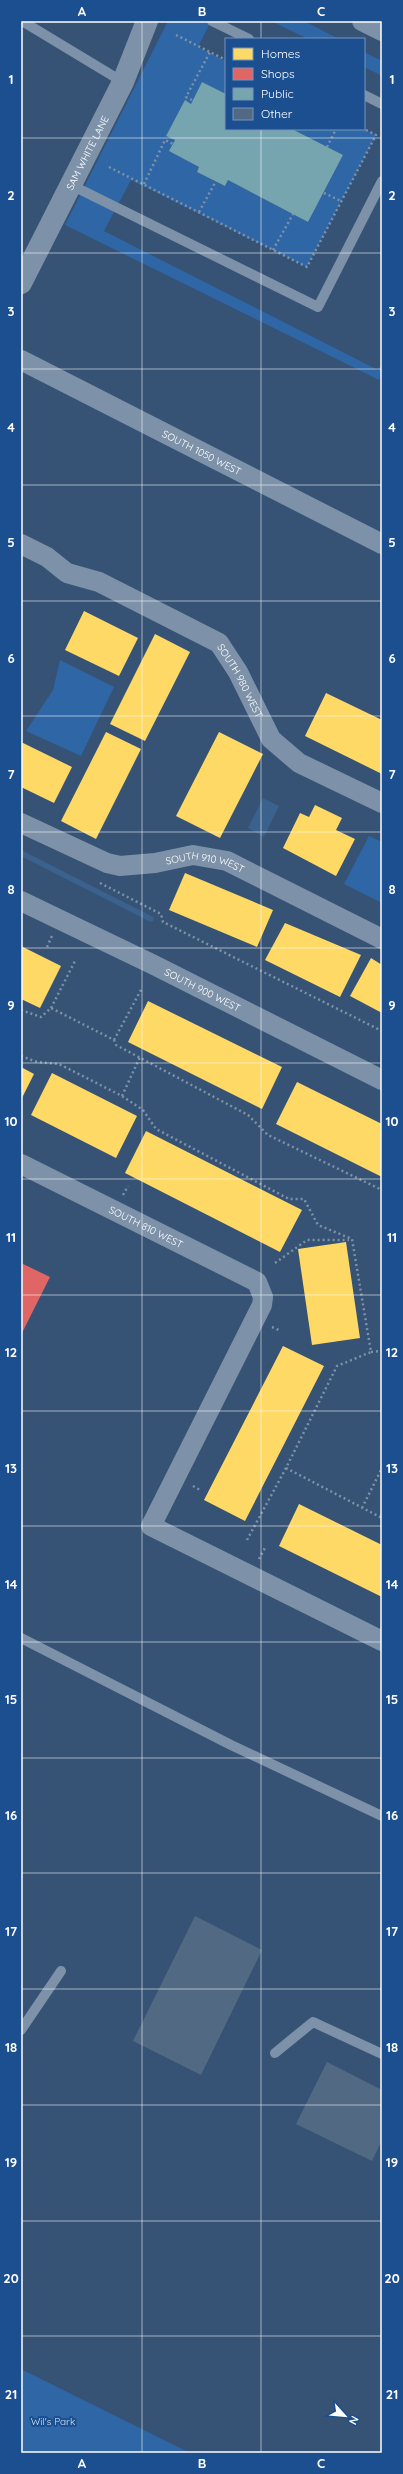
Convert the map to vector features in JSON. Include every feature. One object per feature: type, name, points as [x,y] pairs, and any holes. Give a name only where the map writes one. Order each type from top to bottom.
[{"type":"street","name":"SAM WHITE LANE","points":[[21,282],[123,82],[147,21]]},
{"type":"street","points":[[362,21],[382,31]]},
{"type":"street","name":"SOUTH 1050 WEST","points":[[21,360],[382,544]]},
{"type":"street","name":"SOUTH 980 WEST","points":[[21,544],[47,557],[67,573],[99,582],[219,643],[238,672],[271,739],[300,763],[382,803]]},
{"type":"street","name":"SOUTH 910 WEST","points":[[21,823],[107,863],[120,866],[155,863],[193,855],[227,861],[382,939]]},
{"type":"street","name":"SOUTH 900 WEST","points":[[21,901],[154,965],[382,1080]]},
{"type":"street","name":"SOUTH 810 WEST","points":[[21,1164],[257,1282],[263,1297],[253,1324],[151,1526],[382,1641]]},
{"type":"lane","points":[[22,21],[123,82]]},
{"type":"lane","points":[[212,21],[247,38]]},
{"type":"lane","points":[[365,96],[382,104]]},
{"type":"lane","points":[[71,184],[318,307],[382,181]]},
{"type":"lane","points":[[21,1638],[231,1745],[382,1816]]},
{"type":"lane","points":[[21,2030],[60,1971]]},
{"type":"lane","points":[[274,2053],[313,2022],[382,2054]]},
{"type":"path","points":[[176,35],[225,60]]},
{"type":"path","points":[[192,100],[186,97],[210,52]]},
{"type":"path","points":[[327,147],[336,130]]},
{"type":"path","points":[[109,167],[307,267],[376,135],[365,130]]},
{"type":"path","points":[[144,184],[165,140],[173,144]]},
{"type":"path","points":[[199,212],[216,181]]},
{"type":"path","points":[[324,193],[341,201]]},
{"type":"path","points":[[273,250],[292,214]]},
{"type":"path","points":[[98,882],[161,914],[163,922],[382,1031]]},
{"type":"path","points":[[21,1010],[41,1017],[47,1014],[75,961]]},
{"type":"path","points":[[114,1040],[142,988]]},
{"type":"path","points":[[51,1008],[114,1040],[116,1045],[248,1115],[268,1135],[382,1190]]},
{"type":"path","points":[[122,1096],[140,1057]]},
{"type":"path","points":[[275,1263],[307,1240],[352,1240]]},
{"type":"path","points":[[371,1352],[382,1351]]},
{"type":"path","points":[[247,1540],[286,1468]]},
{"type":"path","points":[[362,1508],[382,1468]]},
{"type":"green space","points":[[168,21],[211,21],[198,47],[225,60],[225,94],[202,82],[191,104],[185,101],[166,136],[175,140],[170,151],[199,167],[197,172],[225,186],[228,180],[308,222],[343,155],[294,130],[365,130],[376,135],[307,267],[131,180],[104,231],[378,370],[382,363],[382,374],[379,380],[65,225]]},
{"type":"green space","points":[[271,21],[304,21],[337,38],[306,38]]},
{"type":"green space","points":[[365,52],[382,61],[382,76],[365,68]]},
{"type":"green space","points":[[60,660],[114,687],[81,756],[26,731],[53,690]]},
{"type":"green space","points":[[369,836],[382,842],[382,903],[344,884]]},
{"type":"green space","name":"Wil's Park","points":[[21,2369],[190,2453],[21,2453]]},
{"type":"shaded area","points":[[263,798],[279,806],[264,837],[248,828]]},
{"type":"building: Homes","points":[[84,611],[138,638],[119,676],[65,650]]},
{"type":"building: Homes","points":[[155,634],[190,652],[145,741],[110,724]]},
{"type":"building: Homes","points":[[326,693],[382,720],[382,774],[305,736]]},
{"type":"building: Homes","points":[[106,732],[141,749],[96,839],[61,821]]},
{"type":"building: Homes","points":[[219,732],[263,754],[220,838],[176,816]]},
{"type":"building: Homes","points":[[21,742],[72,767],[54,803],[21,787]]},
{"type":"building: Homes","points":[[315,805],[342,818],[336,830],[355,839],[336,876],[283,848],[300,813],[309,817]]},
{"type":"building: Homes","points":[[185,873],[273,910],[257,947],[169,910]]},
{"type":"building: Homes","points":[[285,923],[361,955],[340,997],[265,960]]},
{"type":"building: Homes","points":[[21,946],[61,966],[40,1008],[21,999]]},
{"type":"building: Homes","points":[[371,958],[382,965],[382,1013],[350,996]]},
{"type":"building: Homes","points":[[148,1001],[282,1067],[262,1109],[128,1042]]},
{"type":"building: Homes","points":[[21,1067],[34,1074],[21,1100]]},
{"type":"building: Homes","points":[[52,1073],[137,1116],[116,1158],[31,1115]]},
{"type":"building: Homes","points":[[297,1082],[382,1124],[382,1177],[276,1124]]},
{"type":"building: Homes","points":[[146,1131],[302,1210],[280,1252],[125,1173]]},
{"type":"building: Homes","points":[[346,1242],[360,1338],[312,1345],[298,1249]]},
{"type":"building: Homes","points":[[283,1346],[324,1366],[245,1521],[204,1500]]},
{"type":"building: Homes","points":[[299,1504],[382,1545],[382,1597],[279,1546]]},
{"type":"building: Shops","points":[[21,1263],[50,1277],[21,1335]]},
{"type":"building: Public","points":[[202,82],[225,94],[225,130],[294,130],[343,155],[308,222],[228,180],[225,186],[197,172],[199,167],[169,151],[175,140],[166,136],[185,100],[191,104]]},
{"type":"building: Other","points":[[195,1916],[262,1950],[201,2075],[133,2041]]},
{"type":"building: Other","points":[[327,2062],[382,2090],[382,2140],[372,2161],[296,2124]]},
{"type":"waterway","points":[[21,853],[151,919]]}]
